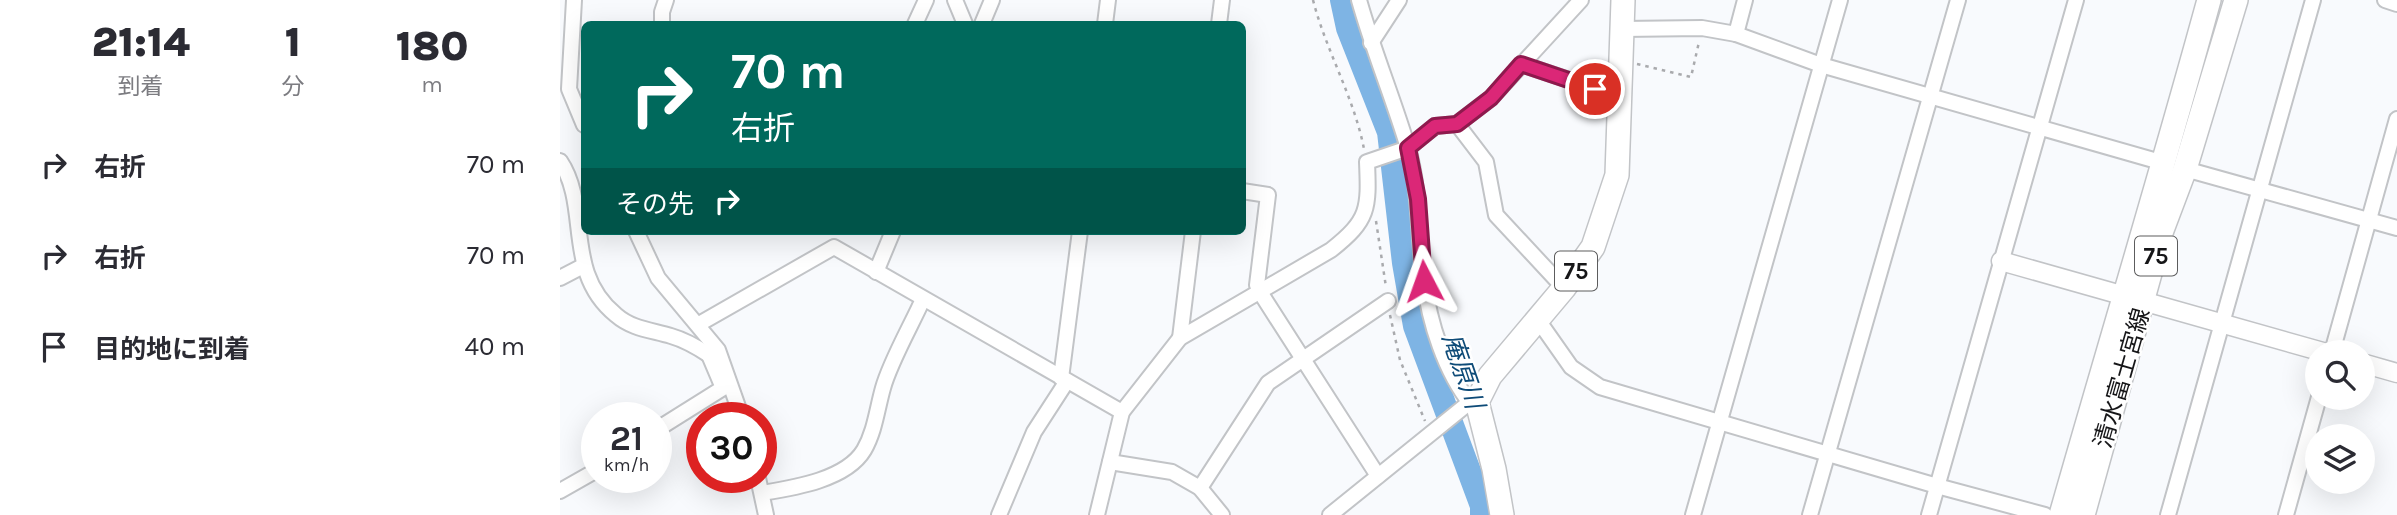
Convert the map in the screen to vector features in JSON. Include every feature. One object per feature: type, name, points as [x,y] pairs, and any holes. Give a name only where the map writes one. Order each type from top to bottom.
[{"type":"main road","name":"75","points":[[1471,404],[1490,376],[1564,288],[1593,247],[1616,175],[1623,0]]},
{"type":"main road","name":"清水富士宮線","points":[[2175,166],[2209,0]]},
{"type":"main road","name":"清水富士宮線","points":[[2061,515],[2134,299],[2175,166],[2236,0]]},
{"type":"main road","name":"清水富士宮線","points":[[2083,515],[2134,299]]},
{"type":"main road","points":[[1471,404],[1494,469],[1502,515]]},
{"type":"street","points":[[574,0],[565,88],[581,119]]},
{"type":"street","points":[[662,21],[666,0]]},
{"type":"street","points":[[916,21],[926,0]]},
{"type":"street","points":[[955,0],[964,21]]},
{"type":"street","points":[[983,21],[992,0]]},
{"type":"street","points":[[1105,21],[1108,0]]},
{"type":"street","points":[[1219,21],[1222,0]]},
{"type":"street","points":[[1330,515],[1433,431],[1471,404],[1457,387],[1435,329],[1424,281],[1418,199],[1359,0]]},
{"type":"street","points":[[1371,43],[1399,0]]},
{"type":"street","points":[[1097,515],[1122,412],[1180,338],[1331,250],[1352,233],[1363,217],[1368,199],[1371,161],[1403,150],[1435,126],[1457,124],[1491,98],[1581,0]]},
{"type":"street","points":[[1736,34],[1745,0]]},
{"type":"street","points":[[1693,515],[1840,0]]},
{"type":"street","points":[[1810,515],[1958,0]]},
{"type":"street","points":[[1929,515],[2076,0]]},
{"type":"street","points":[[2168,515],[2313,0]]},
{"type":"street","points":[[2385,0],[2397,4]]},
{"type":"street","points":[[1622,29],[1702,28],[1736,34],[1821,65],[2397,228]]},
{"type":"street","points":[[1521,64],[1620,97]]},
{"type":"street","points":[[2335,340],[2397,119]]},
{"type":"street","points":[[1457,124],[1486,162],[1496,215],[1564,288]]},
{"type":"street","points":[[560,162],[569,178],[583,266],[603,302],[626,323],[714,352]]},
{"type":"street","points":[[1246,192],[1268,195],[1257,285],[1260,292],[1378,476]]},
{"type":"street","points":[[638,235],[658,278],[699,324],[735,402]]},
{"type":"street","points":[[876,272],[891,235]]},
{"type":"street","points":[[999,515],[1034,432],[1064,379],[1080,235]]},
{"type":"street","points":[[1180,338],[1193,235]]},
{"type":"street","points":[[699,324],[834,247],[1122,412]]},
{"type":"street","points":[[2001,261],[2305,347]]},
{"type":"street","points":[[560,278],[583,266]]},
{"type":"street","points":[[777,490],[803,486],[841,471],[863,452],[879,413],[883,386],[923,299]]},
{"type":"street","points":[[1200,488],[1268,383],[1388,301]]},
{"type":"street","points":[[1538,320],[1571,367],[1600,387],[1937,486],[2046,515]]},
{"type":"street","points":[[672,420],[723,388],[714,352]]},
{"type":"street","points":[[2375,367],[2397,373]]},
{"type":"street","points":[[2286,515],[2315,410]]},
{"type":"street","points":[[1110,461],[1171,472],[1200,488],[1222,515]]},
{"type":"street","points":[[560,491],[581,479]]},
{"type":"street","points":[[762,493],[766,515]]},
{"type":"path","points":[[1313,0],[1319,23],[1371,161]]},
{"type":"path","points":[[1621,61],[1690,77],[1702,28]]},
{"type":"waterway","name":"庵原川","points":[[1342,0],[1348,28],[1389,132],[1404,263],[1415,326],[1482,506],[1482,515]]},
{"type":"route","points":[[1424,281],[1418,199],[1408,148],[1435,126],[1457,124],[1491,98],[1521,64],[1595,89]]}]
